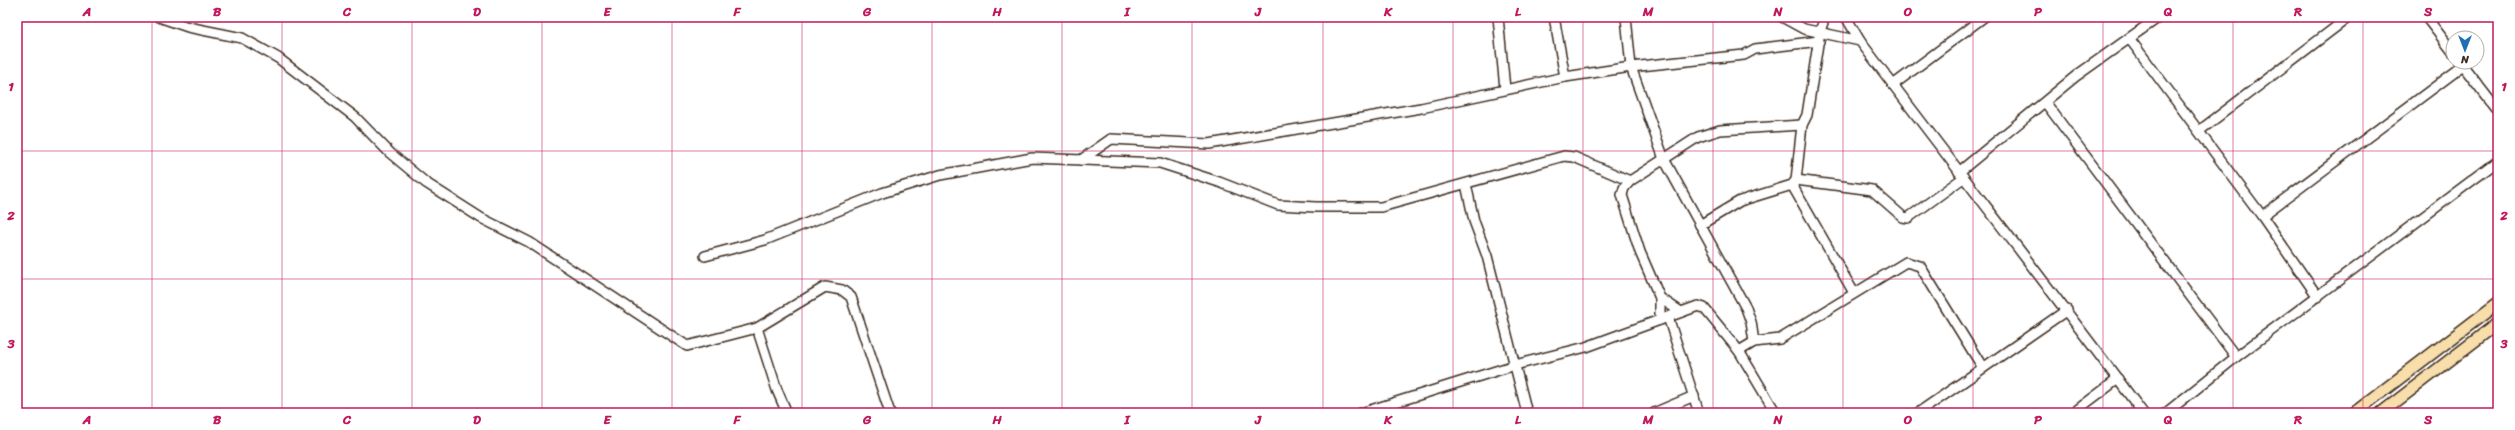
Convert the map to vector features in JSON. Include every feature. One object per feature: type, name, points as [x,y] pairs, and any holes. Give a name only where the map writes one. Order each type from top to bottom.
[{"type":"main road","points":[[2354,413],[2498,303]]},
{"type":"main road","points":[[2387,411],[2498,323]]},
{"type":"street","points":[[158,17],[188,27],[242,38],[278,58],[356,117],[390,153],[426,183],[481,218],[529,242],[687,346],[757,328],[825,287],[842,290],[851,297],[890,413]]},
{"type":"street","points":[[1498,17],[1505,89]]},
{"type":"street","points":[[1554,17],[1565,77]]},
{"type":"street","points":[[1626,17],[1631,67],[1664,159],[1746,308],[1751,322],[1754,342]]},
{"type":"street","points":[[1782,17],[1804,29],[1820,31],[1860,41]]},
{"type":"street","points":[[1825,17],[1820,31],[1807,115],[1802,125],[1794,183],[1854,293]]},
{"type":"street","points":[[1846,17],[1860,41],[1961,175],[2067,310],[2143,413]]},
{"type":"street","points":[[1893,85],[1984,17]]},
{"type":"street","points":[[1700,225],[1740,201],[1794,183],[1872,190],[1903,217],[1908,218],[1961,175],[2076,76],[2159,17]]},
{"type":"street","points":[[2199,131],[2349,17]]},
{"type":"street","points":[[2426,17],[2445,42]]},
{"type":"street","points":[[2129,38],[2262,216],[2318,296]]},
{"type":"street","points":[[1081,160],[1111,139],[1209,144],[1421,108],[1565,77],[1631,67],[1744,55],[1755,49],[1819,41]]},
{"type":"street","points":[[2262,216],[2454,70]]},
{"type":"street","points":[[2467,70],[2498,111]]},
{"type":"street","points":[[2045,102],[2236,357]]},
{"type":"street","points":[[1699,413],[1664,318],[1660,298],[1640,252],[1622,195],[1624,188],[1630,181],[1698,137],[1720,130],[1802,125]]},
{"type":"street","points":[[705,256],[766,240],[882,193],[940,175],[1032,158],[1160,163],[1219,182],[1278,205],[1381,207],[1564,156],[1574,157],[1630,181]]},
{"type":"street","points":[[2166,413],[2236,357],[2498,161]]},
{"type":"street","points":[[1466,184],[1527,413]]},
{"type":"street","points":[[1738,351],[1754,342],[1780,339],[1906,262],[1920,266],[1983,368]]},
{"type":"street","points":[[1660,298],[1681,312]]},
{"type":"street","points":[[1361,413],[1515,365],[1586,347],[1698,306],[1704,308],[1738,351],[1776,413]]},
{"type":"street","points":[[1918,413],[2067,310]]},
{"type":"street","points":[[757,328],[777,390],[788,413]]},
{"type":"street","points":[[2073,413],[2118,379]]},
{"type":"street","points":[[1654,413],[1694,396]]}]
